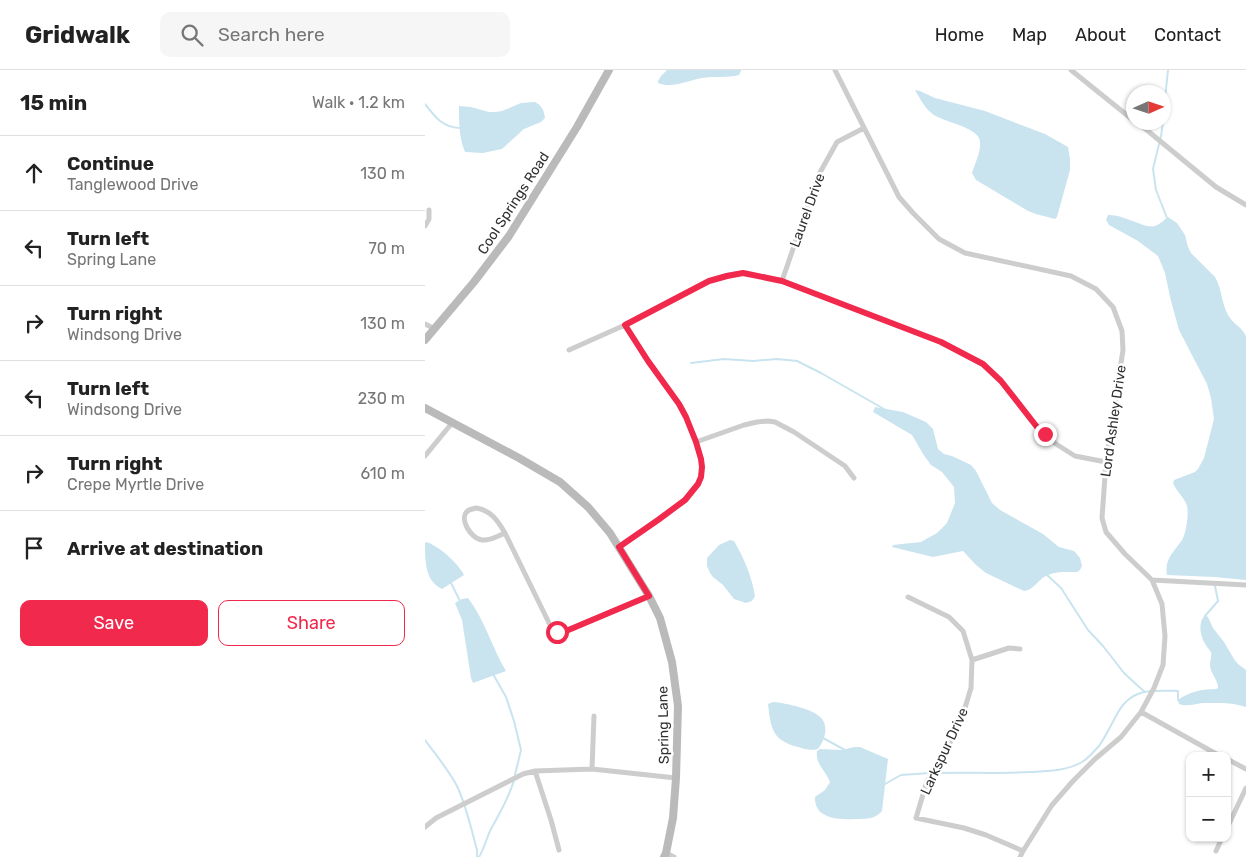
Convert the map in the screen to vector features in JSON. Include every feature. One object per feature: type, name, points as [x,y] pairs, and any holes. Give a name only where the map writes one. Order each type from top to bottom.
[{"type":"street","name":"Cool Springs Road","points":[[425,340],[474,282],[509,236],[577,127],[609,70]]},
{"type":"street","name":"Lord Ashley Drive","points":[[835,70],[899,196],[939,239],[965,253],[1071,276],[1096,289],[1113,307],[1122,331],[1123,350],[1106,462],[1102,518],[1106,532],[1151,580],[1162,604],[1165,636],[1163,665],[1154,688],[1141,712],[1121,736],[1095,759],[1052,805],[1020,857]]},
{"type":"street","points":[[1071,70],[1126,114]]},
{"type":"street","name":"Laurel Drive","points":[[782,281],[818,176],[837,142],[864,128]]},
{"type":"street","points":[[1147,130],[1216,188],[1246,205]]},
{"type":"street","points":[[425,226],[429,218],[429,210]]},
{"type":"street","points":[[569,350],[625,325],[709,281],[743,273],[782,281],[959,350],[983,364],[1001,381],[1037,427],[1056,444],[1075,456],[1106,462]]},
{"type":"street","points":[[425,324],[435,329]]},
{"type":"street","points":[[619,547],[685,500],[693,492],[701,477],[702,467],[696,442],[679,404],[625,325]]},
{"type":"street","name":"Spring Lane","points":[[425,408],[559,482],[588,506],[610,533],[649,596],[660,618],[672,662],[678,706],[673,818],[665,855]]},
{"type":"street","points":[[696,442],[744,425],[757,422],[775,422],[794,432],[845,466],[854,478]]},
{"type":"street","points":[[425,456],[453,423]]},
{"type":"street","points":[[505,533],[490,539],[482,540],[476,538],[467,528],[466,514],[469,510],[477,508],[491,513],[497,520],[505,533],[549,625],[557,632],[561,633],[649,596]]},
{"type":"street","points":[[1151,580],[1246,585]]},
{"type":"street","name":"Larkspur Drive","points":[[908,597],[949,616],[963,631],[971,660],[971,688],[960,724],[927,781],[916,818],[937,824],[964,828],[1023,850]]},
{"type":"street","points":[[971,660],[1009,648],[1020,649]]},
{"type":"street","points":[[1141,712],[1213,752]]},
{"type":"street","points":[[592,769],[594,716]]},
{"type":"street","points":[[1231,761],[1246,769]]},
{"type":"street","points":[[425,827],[436,818],[523,774],[535,771],[592,769],[676,778]]},
{"type":"street","points":[[535,771],[559,850]]},
{"type":"street","points":[[1231,820],[1246,788]]},
{"type":"street","points":[[1216,851],[1220,842]]},
{"type":"street","points":[[665,855],[674,857]]},
{"type":"water","points":[[667,70],[741,71],[739,75],[702,78],[675,85],[658,83],[661,76]]},
{"type":"water","points":[[915,90],[935,98],[985,111],[1045,134],[1068,147],[1070,170],[1057,217],[1055,219],[1028,211],[976,180],[972,173],[979,151],[979,138],[971,131],[931,113]]},
{"type":"water","points":[[535,102],[544,113],[545,118],[541,122],[524,129],[502,149],[483,153],[465,152],[460,135],[459,106],[495,112],[521,103]]},
{"type":"water","points":[[1108,215],[1151,226],[1158,225],[1168,217],[1177,223],[1185,235],[1191,253],[1215,277],[1228,315],[1246,336],[1246,580],[1167,575],[1168,560],[1182,540],[1186,529],[1188,510],[1186,503],[1173,483],[1174,480],[1195,472],[1204,458],[1214,419],[1211,398],[1207,384],[1179,330],[1165,273],[1158,256],[1138,241],[1109,225],[1106,220]]},
{"type":"water","points":[[875,407],[903,412],[926,422],[933,429],[938,449],[944,454],[971,465],[976,471],[992,503],[1000,510],[1043,534],[1059,547],[1074,551],[1080,558],[1082,566],[1080,570],[1077,572],[1051,574],[1031,589],[1024,591],[986,573],[963,551],[933,557],[892,547],[893,545],[921,542],[937,533],[947,523],[955,503],[954,487],[942,472],[931,465],[912,435],[873,412]]},
{"type":"water","points":[[730,540],[734,541],[738,547],[752,582],[755,596],[752,601],[746,603],[734,599],[723,585],[713,577],[707,566],[707,558],[719,545]]},
{"type":"water","points":[[426,542],[448,556],[464,575],[442,589],[436,585],[427,570],[425,557]]},
{"type":"water","points":[[468,598],[479,615],[506,671],[473,683],[462,620],[455,603]]},
{"type":"water","points":[[1205,615],[1234,659],[1246,670],[1246,707],[1224,703],[1179,704],[1178,700],[1186,695],[1201,690],[1218,688],[1210,668],[1211,652],[1204,642],[1201,632],[1201,621]]},
{"type":"water","points":[[773,702],[807,709],[822,719],[825,726],[825,734],[818,749],[800,748],[778,737],[772,727],[769,713],[768,704]]},
{"type":"water","points":[[860,747],[888,759],[882,811],[876,816],[866,819],[829,817],[819,810],[816,804],[815,797],[825,790],[830,782],[819,764],[817,751],[820,749],[842,750]]},
{"type":"waterway","points":[[1166,85],[1168,70]]},
{"type":"waterway","points":[[425,104],[444,124],[461,128]]},
{"type":"waterway","points":[[1162,130],[1153,169],[1156,190],[1167,218]]},
{"type":"waterway","points":[[691,363],[724,359],[797,361],[884,409]]},
{"type":"waterway","points":[[1046,574],[1061,588],[1088,630],[1124,673],[1145,692]]},
{"type":"waterway","points":[[451,583],[460,601]]},
{"type":"waterway","points":[[1205,616],[1218,601],[1215,586]]},
{"type":"waterway","points":[[493,674],[506,697],[521,750],[515,775]]},
{"type":"waterway","points":[[935,773],[1019,773],[1064,769],[1085,760],[1099,746],[1122,707],[1134,696],[1150,691],[1178,691],[1178,700],[1180,700]]},
{"type":"waterway","points":[[823,738],[845,750]]},
{"type":"waterway","points":[[425,740],[457,786],[468,817],[477,850],[477,857]]},
{"type":"waterway","points":[[885,784],[901,775],[930,773]]},
{"type":"waterway","points":[[479,857],[490,831],[507,800],[514,780]]},
{"type":"route","points":[[557,632],[561,633],[649,596],[619,547],[685,500],[698,484],[701,477],[701,459],[686,417],[625,325],[709,281],[743,273],[782,281],[959,350],[983,364],[1001,381],[1037,427],[1045,434]]}]
